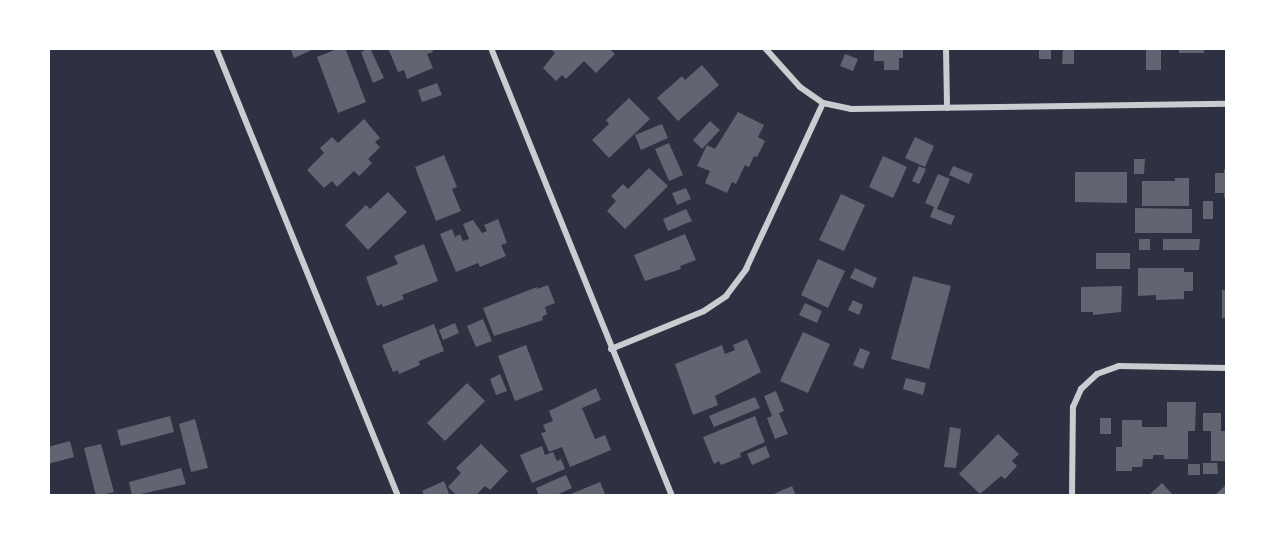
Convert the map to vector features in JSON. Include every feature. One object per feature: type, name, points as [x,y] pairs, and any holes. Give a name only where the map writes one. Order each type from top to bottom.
[{"type":"street","points":[[216,48],[398,496]]},
{"type":"street","points":[[491,48],[610,349],[672,496]]},
{"type":"street","points":[[765,48],[800,87],[823,103],[850,109],[1227,104]]},
{"type":"street","points":[[946,48],[947,108]]},
{"type":"street","points":[[610,349],[704,311],[726,296],[746,268],[823,103]]},
{"type":"street","points":[[1072,496],[1073,407],[1081,389],[1097,374],[1119,366],[1227,368]]},
{"type":"building","points":[[290,48],[316,48],[294,58]]},
{"type":"building","points":[[345,48],[366,102],[338,113],[317,57]]},
{"type":"building","points":[[370,48],[384,78],[373,83],[361,52]]},
{"type":"building","points":[[388,48],[432,48],[433,52],[427,54],[433,68],[407,79],[404,70],[398,72]]},
{"type":"building","points":[[550,48],[609,48],[615,54],[596,73],[584,61],[566,79],[562,75],[556,81],[543,68],[555,53]]},
{"type":"building","points":[[874,48],[903,48],[903,58],[899,58],[899,70],[884,70],[884,61],[874,61]]},
{"type":"building","points":[[1039,48],[1051,48],[1051,59],[1039,59]]},
{"type":"building","points":[[1063,48],[1074,48],[1074,64],[1062,64]]},
{"type":"building","points":[[1146,48],[1161,48],[1161,70],[1146,70]]},
{"type":"building","points":[[1179,48],[1204,48],[1204,53],[1179,53]]},
{"type":"building","points":[[845,54],[858,59],[853,71],[840,66]]},
{"type":"building","points":[[702,65],[719,85],[678,121],[657,98],[682,76],[685,80]]},
{"type":"building","points":[[437,83],[442,95],[422,102],[418,90]]},
{"type":"building","points":[[629,98],[650,119],[609,158],[592,140],[609,124],[606,120]]},
{"type":"building","points":[[738,112],[764,125],[758,137],[765,141],[757,157],[754,156],[749,167],[745,165],[736,184],[732,182],[727,193],[705,183],[710,171],[697,166],[707,145],[715,149]]},
{"type":"building","points":[[364,119],[380,138],[375,142],[380,147],[368,159],[372,163],[359,176],[354,171],[337,187],[332,181],[324,188],[307,170],[324,153],[320,148],[332,137],[338,143]]},
{"type":"building","points":[[710,121],[720,130],[702,149],[693,140]]},
{"type":"building","points":[[662,124],[668,138],[641,150],[635,135]]},
{"type":"building","points":[[915,137],[934,146],[925,167],[905,158]]},
{"type":"building","points":[[669,143],[683,175],[669,181],[655,149]]},
{"type":"building","points":[[444,155],[457,187],[452,189],[461,211],[436,221],[415,167]]},
{"type":"building","points":[[883,156],[907,167],[893,198],[869,187]]},
{"type":"building","points":[[1134,159],[1145,159],[1144,174],[1134,174]]},
{"type":"building","points":[[919,166],[926,169],[919,184],[912,181]]},
{"type":"building","points":[[953,166],[973,174],[969,184],[949,175]]},
{"type":"building","points":[[649,168],[668,186],[625,229],[607,211],[616,201],[611,196],[623,184],[628,189]]},
{"type":"building","points":[[1224,169],[1227,169],[1227,198],[1224,198],[1224,193],[1215,193],[1215,173],[1224,173]]},
{"type":"building","points":[[1075,172],[1127,172],[1127,203],[1075,202]]},
{"type":"building","points":[[938,174],[950,179],[937,209],[955,216],[951,225],[930,217],[934,207],[925,203]]},
{"type":"building","points":[[1175,178],[1189,178],[1189,206],[1142,206],[1142,181],[1175,181]]},
{"type":"building","points":[[686,188],[691,199],[677,205],[672,193]]},
{"type":"building","points":[[388,192],[407,212],[368,250],[345,225],[366,205],[370,209]]},
{"type":"building","points":[[841,194],[865,205],[844,251],[819,240]]},
{"type":"building","points":[[1203,201],[1213,201],[1213,219],[1203,219]]},
{"type":"building","points":[[1135,208],[1192,209],[1192,233],[1135,233]]},
{"type":"building","points":[[686,209],[692,221],[668,231],[663,219]]},
{"type":"building","points":[[498,219],[507,243],[501,245],[506,256],[480,267],[478,263],[456,272],[440,234],[452,229],[455,237],[460,234],[463,241],[469,239],[463,224],[473,220],[482,233],[487,231],[484,225]]},
{"type":"building","points":[[685,234],[696,260],[680,266],[681,269],[645,281],[634,255]]},
{"type":"building","points":[[1139,239],[1150,239],[1150,250],[1139,250]]},
{"type":"building","points":[[1163,239],[1200,239],[1199,250],[1163,250]]},
{"type":"building","points":[[424,244],[438,281],[402,295],[404,299],[383,307],[382,304],[377,306],[366,277],[398,264],[394,256]]},
{"type":"building","points":[[1096,253],[1130,253],[1130,269],[1096,269]]},
{"type":"building","points":[[818,259],[845,271],[828,308],[801,295]]},
{"type":"building","points":[[855,268],[877,278],[873,288],[850,278]]},
{"type":"building","points":[[1138,268],[1184,268],[1184,272],[1193,272],[1193,291],[1184,291],[1184,299],[1156,300],[1156,295],[1138,296]]},
{"type":"building","points":[[913,276],[951,286],[929,369],[891,359]]},
{"type":"building","points":[[548,285],[555,303],[545,307],[547,314],[542,317],[543,320],[494,336],[483,308]]},
{"type":"building","points":[[1122,286],[1121,312],[1093,315],[1093,312],[1081,312],[1081,287]]},
{"type":"building","points":[[1222,290],[1227,290],[1227,318],[1222,318]]},
{"type":"building","points":[[853,300],[863,305],[859,315],[848,310]]},
{"type":"building","points":[[805,303],[822,311],[817,323],[799,315]]},
{"type":"building","points":[[483,319],[492,341],[476,347],[467,326]]},
{"type":"building","points":[[455,323],[459,333],[443,340],[439,330]]},
{"type":"building","points":[[434,324],[444,351],[419,361],[420,365],[399,374],[398,370],[393,372],[382,345]]},
{"type":"building","points":[[803,332],[830,344],[808,393],[780,381]]},
{"type":"building","points":[[747,339],[761,372],[715,396],[718,405],[693,415],[675,364],[722,345],[725,354],[735,350],[733,345]]},
{"type":"building","points":[[526,345],[543,390],[515,401],[498,356]]},
{"type":"building","points":[[860,348],[870,352],[863,369],[853,365]]},
{"type":"building","points":[[500,374],[507,391],[496,395],[490,379]]},
{"type":"building","points":[[906,378],[926,383],[923,395],[903,389]]},
{"type":"building","points":[[467,383],[485,401],[445,441],[427,423]]},
{"type":"building","points":[[596,388],[601,400],[582,408],[595,439],[605,435],[611,450],[570,467],[562,447],[549,452],[541,433],[546,432],[543,425],[553,421],[549,411]]},
{"type":"building","points":[[776,391],[784,411],[779,413],[788,434],[775,439],[767,418],[772,416],[764,396]]},
{"type":"building","points":[[755,397],[760,408],[714,427],[709,416]]},
{"type":"building","points":[[1167,402],[1196,402],[1195,431],[1188,431],[1188,459],[1164,459],[1164,455],[1153,455],[1153,459],[1143,459],[1142,467],[1132,467],[1132,471],[1116,471],[1116,447],[1122,447],[1122,420],[1142,420],[1142,427],[1167,427]]},
{"type":"building","points":[[1203,413],[1221,413],[1221,431],[1227,431],[1227,461],[1211,461],[1211,431],[1203,431]]},
{"type":"building","points":[[170,416],[174,432],[121,446],[117,430]]},
{"type":"building","points":[[755,416],[765,442],[740,453],[741,457],[721,465],[719,461],[714,464],[703,437]]},
{"type":"building","points":[[1100,418],[1111,418],[1111,434],[1100,434]]},
{"type":"building","points":[[195,419],[208,468],[191,472],[179,424]]},
{"type":"building","points":[[950,427],[961,429],[956,468],[944,467]]},
{"type":"building","points":[[998,434],[1019,454],[1012,461],[1017,466],[1005,479],[1001,476],[980,494],[959,474]]},
{"type":"building","points":[[70,441],[74,457],[48,464],[48,447]]},
{"type":"building","points":[[101,444],[114,492],[96,496],[84,448]]},
{"type":"building","points":[[481,444],[508,471],[490,490],[485,486],[475,496],[457,496],[448,487],[461,473],[456,468]]},
{"type":"building","points":[[542,446],[545,455],[553,452],[557,461],[561,459],[565,469],[532,483],[520,455]]},
{"type":"building","points":[[766,446],[770,457],[752,465],[747,454]]},
{"type":"building","points":[[1203,463],[1217,463],[1218,474],[1203,474]]},
{"type":"building","points":[[1188,464],[1200,464],[1200,475],[1188,475]]},
{"type":"building","points":[[181,468],[186,484],[132,496],[129,482]]},
{"type":"building","points":[[566,475],[572,488],[554,496],[539,496],[536,488]]},
{"type":"building","points":[[444,481],[450,496],[425,496],[422,491]]},
{"type":"building","points":[[600,482],[606,496],[566,496]]},
{"type":"building","points":[[1162,483],[1174,496],[1148,496]]},
{"type":"building","points":[[1227,484],[1227,496],[1214,496]]},
{"type":"building","points":[[792,486],[796,496],[769,496]]}]
